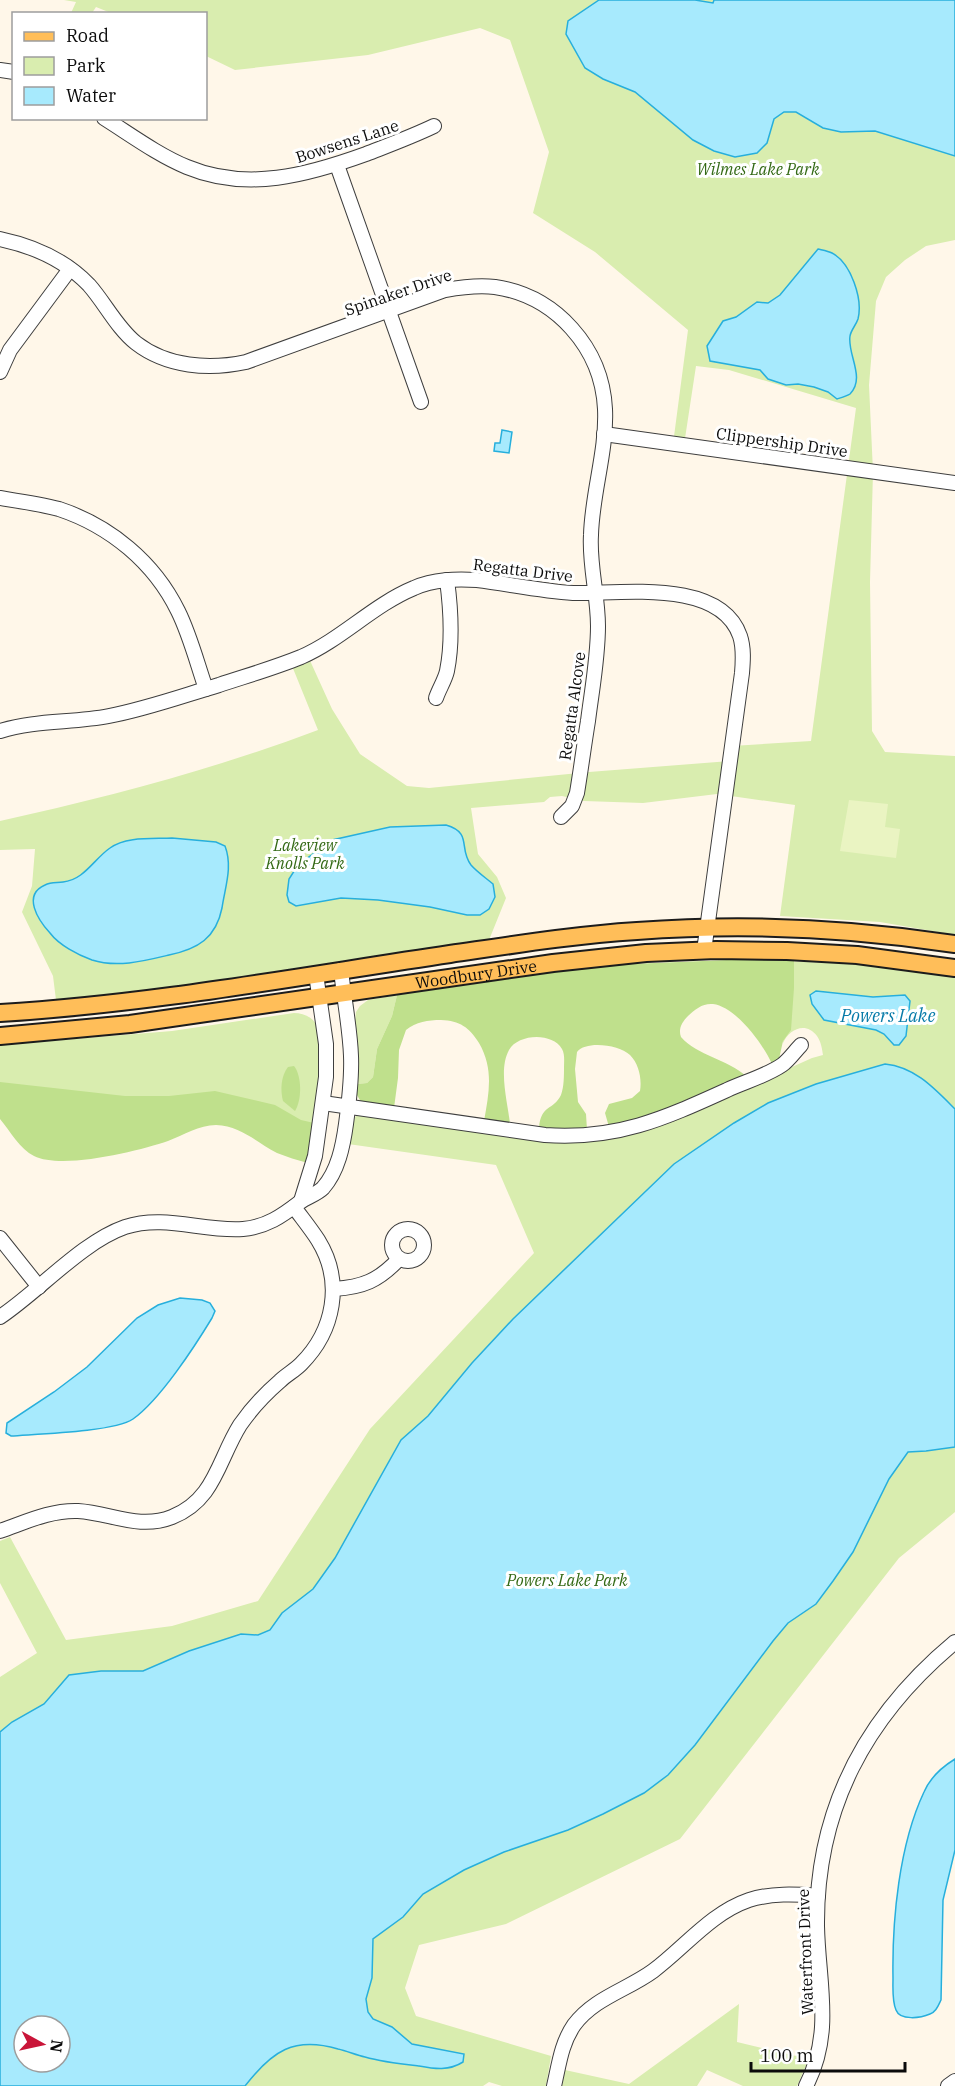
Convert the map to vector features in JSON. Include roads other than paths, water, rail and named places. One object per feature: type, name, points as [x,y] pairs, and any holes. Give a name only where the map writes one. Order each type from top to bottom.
[{"type":"main road","name":"Woodbury Drive","points":[[0,1013],[126,1001],[590,935],[708,927],[767,927],[837,930],[955,944]]},
{"type":"main road","name":"Woodbury Drive","points":[[0,1036],[130,1024],[575,960],[646,953],[704,951],[833,953],[955,968]]},
{"type":"street","name":"Bowsens Lane","points":[[107,120],[181,164],[223,177],[245,179],[303,175],[336,165],[434,126]]},
{"type":"street","points":[[336,165],[421,402]]},
{"type":"street","name":"Spinaker Drive","points":[[0,239],[21,243],[70,269],[88,285],[135,342],[171,361],[190,365],[228,366],[246,362],[445,290],[471,286],[495,287],[516,292],[556,313],[573,328],[594,362],[602,385],[605,409],[604,434],[591,536],[596,593]]},
{"type":"street","points":[[0,372],[10,350],[70,269]]},
{"type":"street","name":"Clippership Drive","points":[[604,434],[955,483]]},
{"type":"street","points":[[0,498],[57,509],[78,516],[99,526],[137,555],[166,590],[178,611],[206,689]]},
{"type":"street","points":[[436,698],[446,673],[451,640],[451,605],[447,580]]},
{"type":"street","name":"Regatta Drive","points":[[0,731],[24,725],[83,720],[125,713],[206,689],[300,657],[324,646],[414,588],[447,580],[477,580],[569,592],[629,591],[692,598],[706,602],[719,609],[730,619],[740,635],[743,654],[704,951]]},
{"type":"street","name":"Regatta Alcove","points":[[561,817],[574,802],[578,784],[594,675],[598,626],[596,593]]},
{"type":"street","points":[[0,1317],[95,1243],[126,1227],[163,1222],[241,1229],[270,1222],[321,1190],[332,1173],[342,1147],[348,1107],[351,1056],[341,970]]},
{"type":"street","points":[[297,1204],[314,1161],[323,1103],[326,1055],[316,974]]},
{"type":"street","points":[[323,1103],[545,1135],[578,1136],[611,1133],[663,1119],[782,1065],[801,1045]]},
{"type":"street","points":[[0,1532],[38,1516],[56,1513],[78,1512],[139,1522],[153,1522],[186,1510],[200,1499],[209,1488],[231,1440],[254,1407],[281,1380],[298,1367],[316,1346],[328,1325],[334,1289],[327,1259],[297,1204]]},
{"type":"street","points":[[0,1238],[39,1287]]},
{"type":"street","points":[[334,1289],[356,1287],[370,1282],[381,1276],[399,1259]]},
{"type":"street","name":"Waterfront Drive","points":[[810,2084],[818,2055],[823,2020],[817,1926],[821,1859],[827,1835],[846,1780],[860,1752],[890,1706],[907,1685],[955,1642]]},
{"type":"street","points":[[554,2086],[565,2042],[584,2013],[597,2003],[652,1972],[716,1917],[741,1904],[771,1895],[818,1896]]},
{"type":"water","points":[[599,0],[695,0],[713,3],[714,0],[955,0],[955,156],[875,131],[841,132],[823,128],[796,112],[784,112],[774,119],[767,143],[757,153],[735,157],[714,151],[693,140],[635,92],[603,79],[585,68],[566,34],[568,21]]},
{"type":"water","points":[[818,249],[830,252],[839,258],[850,273],[857,292],[858,319],[851,334],[850,343],[856,381],[850,394],[837,399],[828,392],[814,387],[798,384],[786,385],[768,379],[760,370],[710,361],[707,346],[723,321],[736,317],[757,302],[768,303],[780,295]]},
{"type":"water","points":[[502,430],[512,432],[509,453],[494,451],[495,443],[500,443]]},
{"type":"water","points":[[446,825],[459,832],[464,842],[467,859],[493,884],[495,897],[489,909],[480,915],[467,915],[378,900],[341,898],[296,906],[289,902],[287,895],[289,879],[298,865],[332,840],[390,827]]},
{"type":"water","points":[[172,838],[216,842],[225,846],[227,854],[228,877],[219,918],[210,934],[197,945],[179,952],[140,961],[121,964],[101,962],[81,955],[64,945],[54,937],[37,915],[33,901],[38,889],[77,877],[116,844],[140,839]]},
{"type":"water","name":"Powers Lake","points":[[816,991],[873,997],[905,995],[910,1001],[906,1036],[899,1045],[894,1045],[884,1034],[876,1030],[824,1020],[812,1004],[810,995]]},
{"type":"water","name":"Powers Lake","points":[[885,1064],[906,1069],[915,1074],[955,1109],[955,1447],[908,1452],[889,1479],[853,1552],[816,1604],[788,1623],[695,1745],[668,1775],[644,1793],[603,1814],[464,1870],[423,1894],[403,1917],[373,1939],[372,1978],[366,1999],[368,2012],[373,2019],[392,2027],[412,2044],[464,2054],[463,2062],[442,2069],[431,2068],[378,2060],[322,2045],[309,2044],[296,2046],[275,2055],[245,2086],[0,2086],[0,1732],[12,1722],[44,1704],[69,1675],[101,1671],[143,1671],[189,1651],[241,1634],[258,1635],[270,1630],[282,1613],[313,1589],[335,1558],[401,1440],[428,1416],[472,1363],[513,1319],[674,1164],[768,1103],[816,1084]]},
{"type":"water","points":[[180,1298],[202,1300],[210,1303],[215,1311],[205,1330],[176,1372],[154,1399],[133,1419],[110,1427],[75,1432],[11,1436],[6,1433],[7,1423],[87,1367],[137,1318],[158,1305]]},
{"type":"water","points":[[955,1759],[955,1850],[943,1900],[941,2000],[932,2013],[911,2018],[902,2016],[896,2010],[893,1990],[894,1932],[903,1859],[915,1813],[927,1787],[937,1773]]},
{"type":"park label","name":"Wilmes Lake Park","points":[[758,169]]},
{"type":"park label","name":"Lakeview Knolls Park","points":[[305,854]]},
{"type":"park label","name":"Powers Lake Park","points":[[567,1580]]}]
